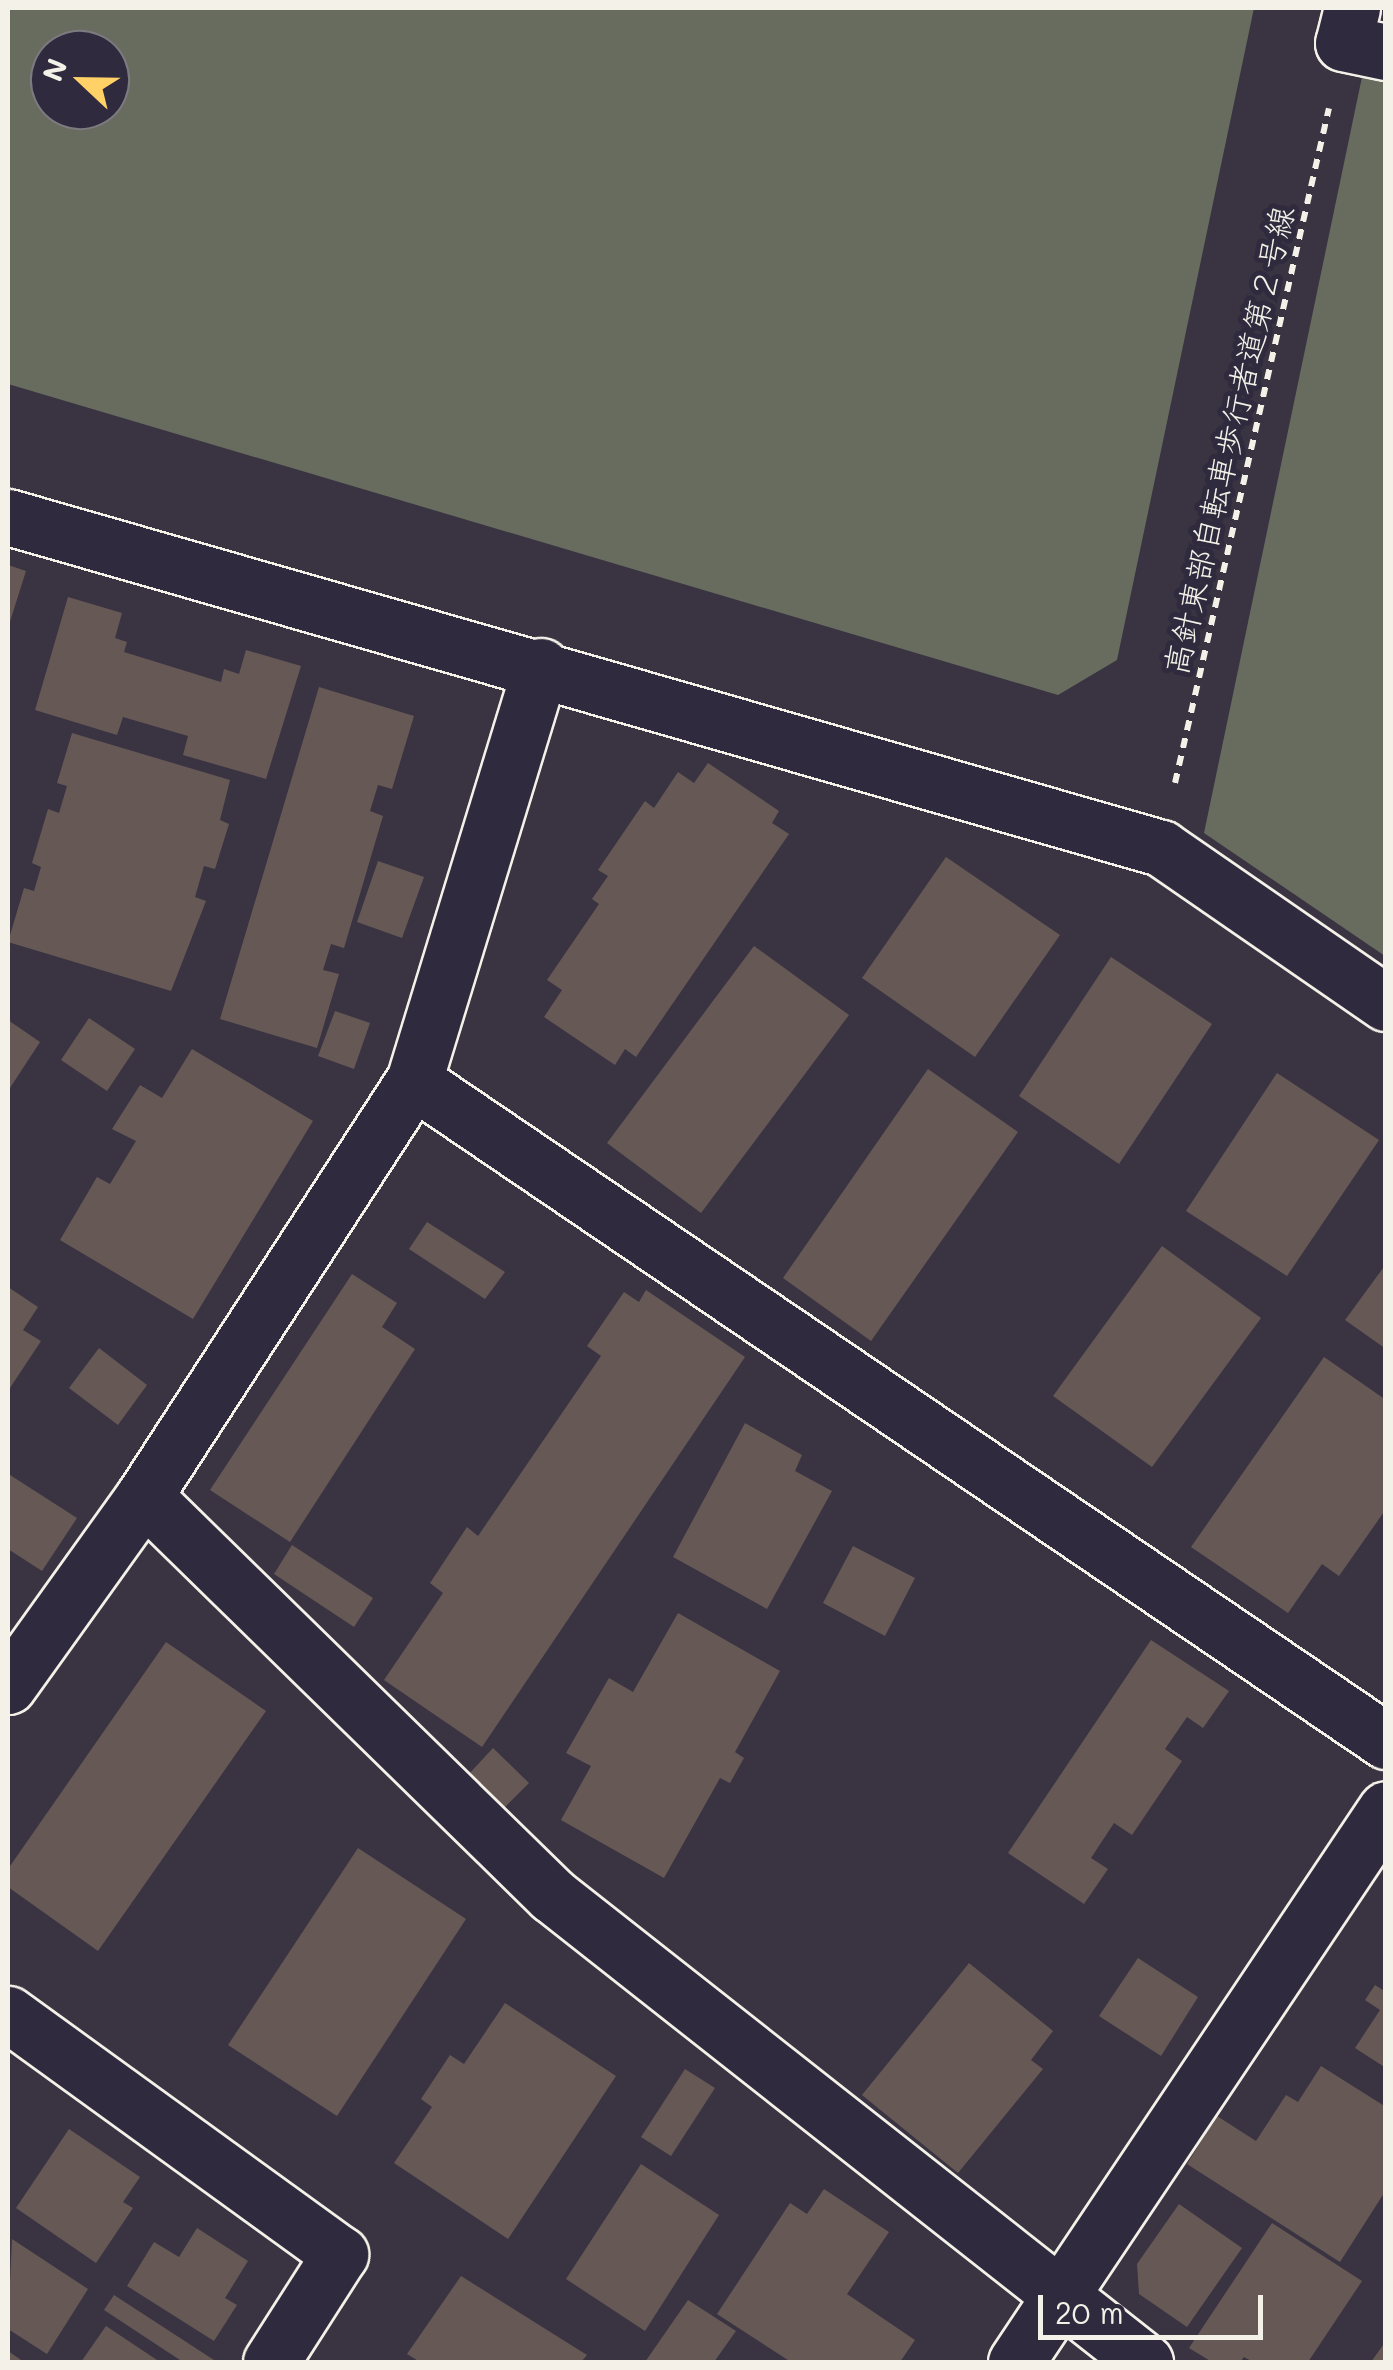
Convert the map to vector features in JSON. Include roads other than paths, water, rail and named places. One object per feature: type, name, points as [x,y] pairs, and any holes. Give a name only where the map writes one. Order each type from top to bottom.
[{"type":"street","points":[[8,517],[541,666],[1160,848],[1386,1003]]},
{"type":"street","points":[[8,1686],[144,1496],[414,1081],[541,666]]},
{"type":"street","points":[[414,1081],[1386,1742]]},
{"type":"street","points":[[144,1496],[552,1895],[1145,2362]]},
{"type":"street","points":[[1016,2362],[1386,1809]]},
{"type":"street","points":[[8,2014],[340,2254],[271,2362]]}]
